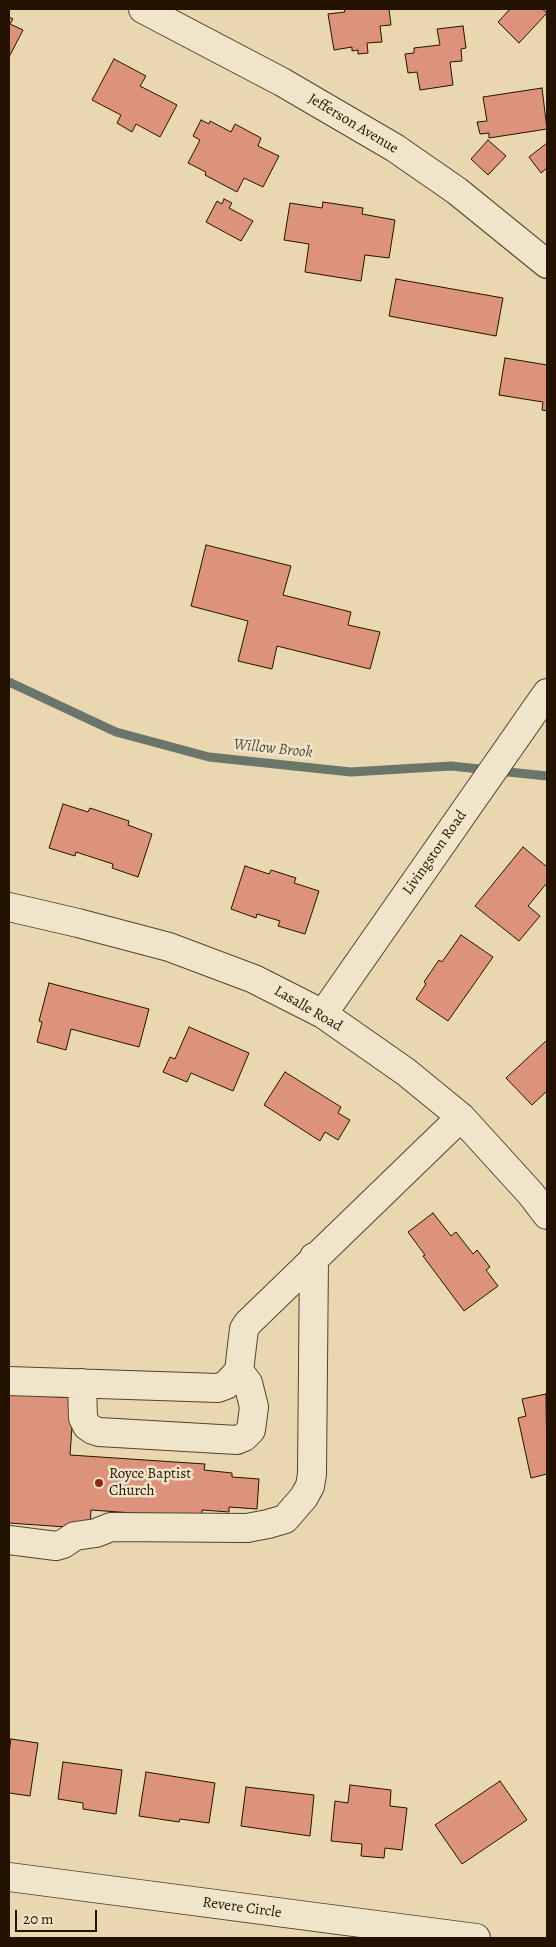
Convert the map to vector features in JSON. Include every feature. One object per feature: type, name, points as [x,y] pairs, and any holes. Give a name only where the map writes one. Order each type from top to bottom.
[{"type":"street","name":"Jefferson Avenue","points":[[143,9],[282,82],[395,148],[456,191],[547,264]]},
{"type":"street","name":"Livingston Road","points":[[323,1014],[547,693]]},
{"type":"street","name":"Lasalle Road","points":[[9,907],[78,922],[169,947],[254,979],[323,1014],[406,1072],[461,1117],[547,1215]]},
{"type":"street","points":[[9,1381],[218,1388],[226,1385],[239,1371],[244,1329],[248,1323],[314,1257],[461,1117]]},
{"type":"street","points":[[9,1540],[56,1546],[75,1536],[96,1533],[111,1527],[247,1528],[285,1519],[304,1497],[310,1486],[312,1474],[314,1257]]},
{"type":"street","points":[[82,1383],[83,1418],[87,1426],[93,1430],[99,1432],[237,1440],[244,1437],[251,1430],[254,1407],[250,1388],[239,1371]]},
{"type":"street","name":"Revere Circle","points":[[9,1877],[476,1938]]},
{"type":"building","points":[[344,9],[389,9],[391,25],[380,26],[382,42],[367,43],[368,53],[358,54],[358,50],[352,51],[352,47],[334,50],[328,14],[345,12]]},
{"type":"building","points":[[510,9],[542,9],[547,13],[519,43],[498,22]]},
{"type":"building","points":[[9,17],[13,19],[10,24],[23,30],[9,57]]},
{"type":"building","points":[[463,26],[466,48],[461,49],[462,61],[450,62],[453,85],[420,90],[417,72],[408,73],[405,54],[414,53],[414,48],[440,45],[437,29]]},
{"type":"building","points":[[114,59],[146,76],[140,86],[177,105],[160,137],[136,124],[132,132],[117,123],[121,115],[92,100]]},
{"type":"building","points":[[542,88],[547,129],[489,138],[489,133],[480,134],[477,122],[487,121],[483,97]]},
{"type":"building","points":[[201,120],[209,124],[210,121],[231,132],[235,124],[261,138],[258,146],[279,156],[263,187],[244,178],[237,192],[205,175],[206,172],[188,163],[200,140],[193,136]]},
{"type":"building","points":[[488,140],[506,156],[488,175],[471,159]]},
{"type":"building","points":[[547,143],[547,168],[541,173],[529,157]]},
{"type":"building","points":[[224,199],[232,203],[229,208],[253,221],[241,241],[206,222],[217,201],[222,204]]},
{"type":"building","points":[[323,202],[363,208],[362,214],[395,220],[389,258],[365,255],[361,281],[305,272],[309,244],[284,240],[290,203],[322,208]]},
{"type":"building","points":[[396,279],[503,298],[496,336],[389,316]]},
{"type":"building","points":[[505,358],[547,365],[547,411],[542,410],[543,402],[499,395]]},
{"type":"building","points":[[206,545],[291,566],[283,595],[351,612],[348,625],[380,632],[370,669],[277,646],[272,669],[238,661],[248,621],[191,606]]},
{"type":"building","points":[[63,804],[88,812],[90,808],[129,821],[128,825],[152,834],[138,877],[112,868],[113,864],[76,852],[75,856],[49,848]]},
{"type":"building","points":[[523,847],[547,867],[547,883],[528,906],[540,916],[519,941],[475,906]]},
{"type":"building","points":[[245,866],[269,874],[271,870],[296,878],[294,883],[319,891],[305,934],[278,926],[280,921],[257,914],[256,918],[231,909]]},
{"type":"building","points":[[461,935],[493,957],[448,1021],[416,999],[426,984],[424,982],[439,960],[442,962]]},
{"type":"building","points":[[49,983],[149,1009],[139,1047],[71,1029],[66,1050],[37,1042],[42,1022],[39,1021]]},
{"type":"building","points":[[189,1027],[249,1053],[233,1091],[191,1073],[187,1082],[163,1072],[170,1057],[175,1059]]},
{"type":"building","points":[[547,1040],[547,1091],[532,1105],[506,1078]]},
{"type":"building","points":[[285,1072],[341,1107],[338,1113],[350,1120],[338,1140],[325,1132],[320,1141],[264,1105]]},
{"type":"building","points":[[433,1213],[451,1236],[456,1232],[473,1254],[477,1250],[490,1267],[486,1270],[498,1286],[464,1311],[423,1256],[425,1255],[408,1232]]},
{"type":"building","points":[[9,1394],[74,1398],[70,1455],[205,1464],[204,1470],[232,1473],[232,1477],[259,1479],[257,1509],[229,1507],[229,1512],[202,1510],[202,1518],[91,1510],[90,1527],[9,1523]]},
{"type":"building","points":[[546,1394],[547,1474],[531,1478],[518,1418],[526,1416],[522,1399]]},
{"type":"building","points":[[11,1739],[38,1743],[30,1796],[9,1793]]},
{"type":"building","points":[[63,1762],[122,1770],[116,1814],[83,1809],[83,1803],[58,1799]]},
{"type":"building","points":[[146,1772],[215,1783],[209,1823],[180,1819],[179,1822],[139,1816]]},
{"type":"building","points":[[500,1781],[527,1820],[462,1864],[435,1825]]},
{"type":"building","points":[[350,1785],[391,1790],[390,1806],[407,1808],[402,1850],[385,1848],[384,1858],[361,1856],[362,1844],[331,1841],[335,1801],[348,1803]]},
{"type":"building","points":[[246,1787],[314,1795],[310,1836],[241,1826]]},
{"type":"waterway","name":"Willow Brook","points":[[9,682],[116,732],[209,757],[351,772],[451,766],[547,776]]},
{"type":"place","name":"Royce Baptist Church","points":[[99,1483]]}]
